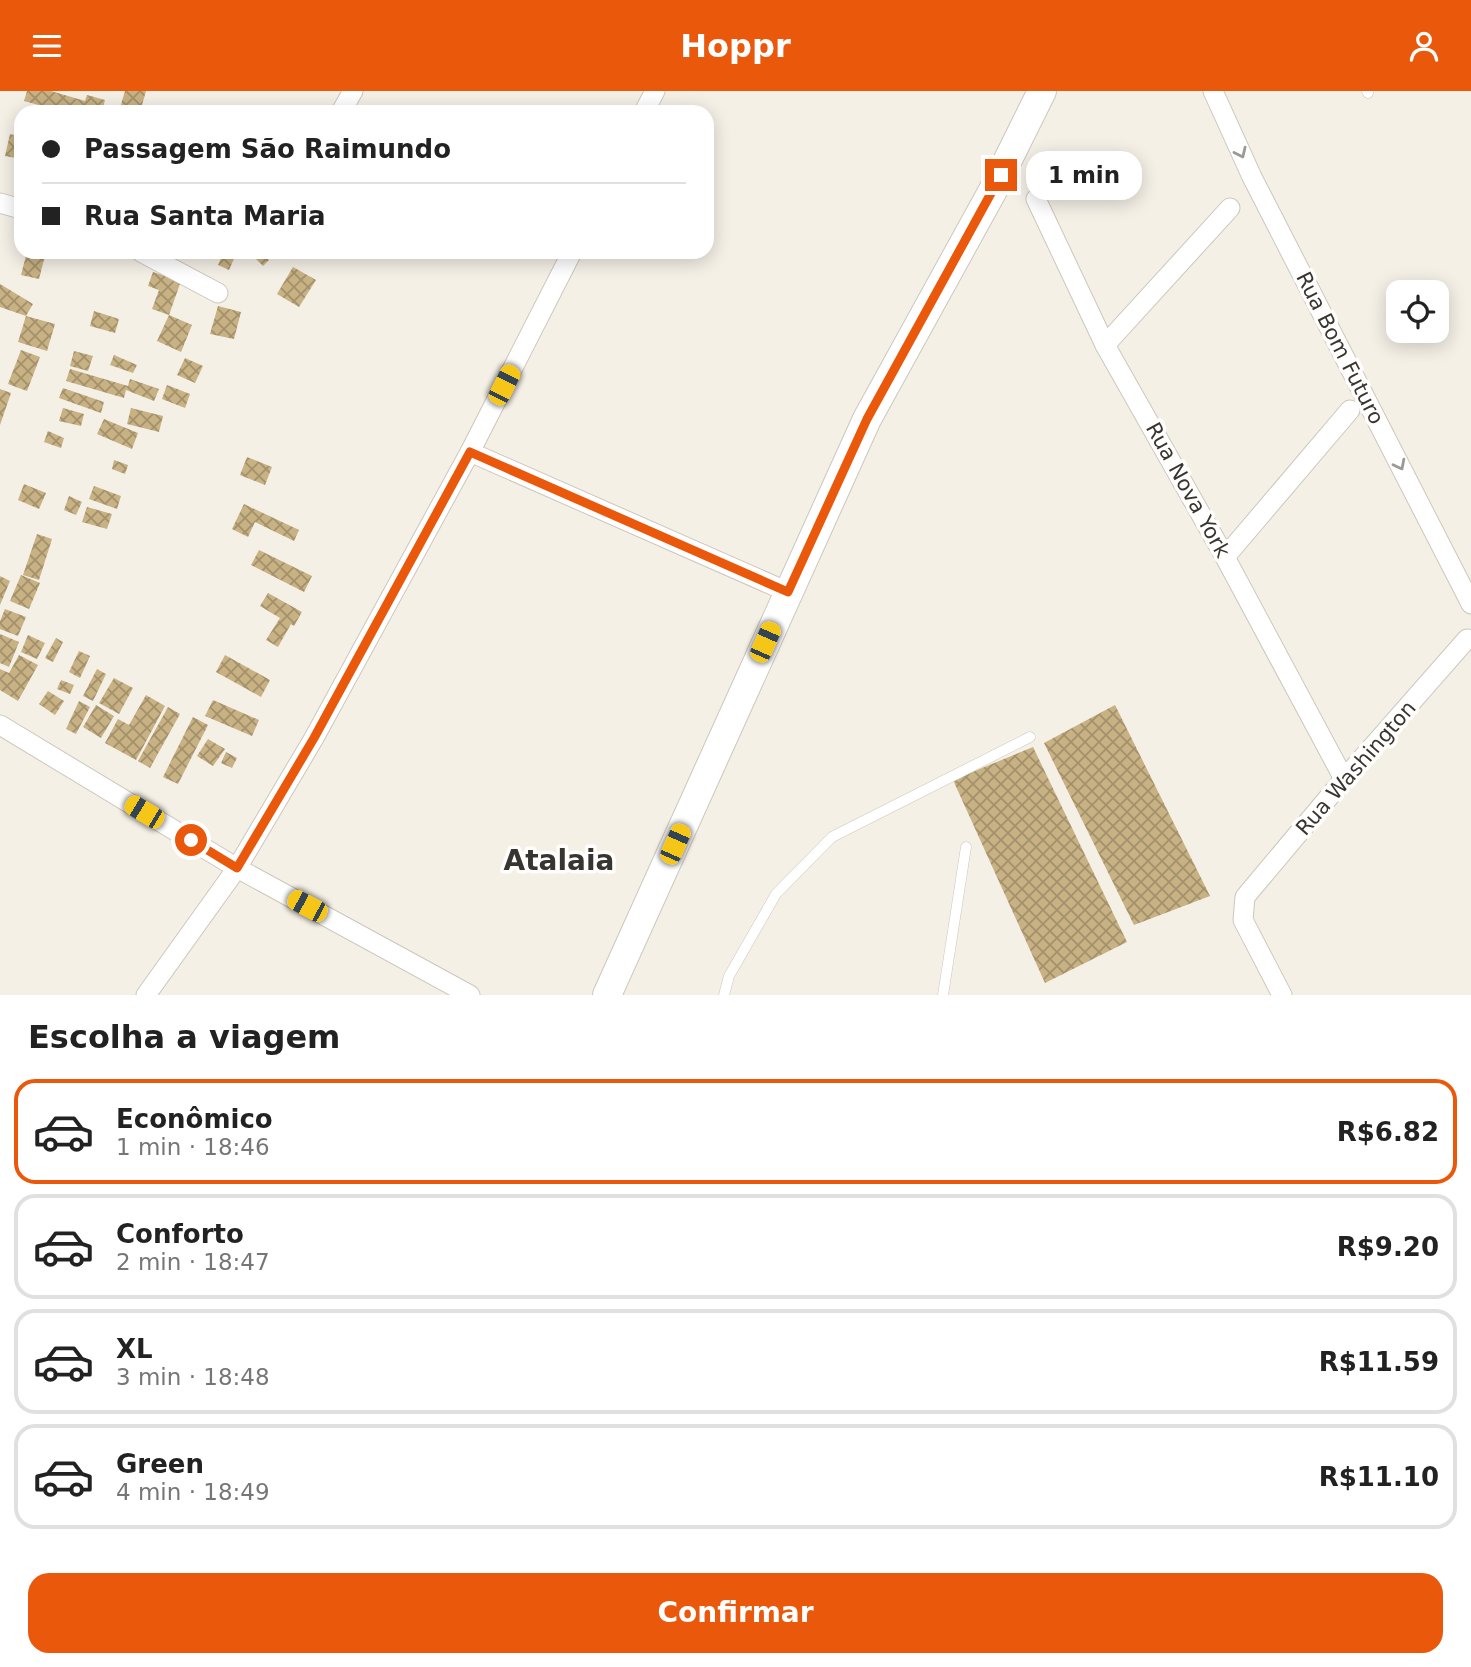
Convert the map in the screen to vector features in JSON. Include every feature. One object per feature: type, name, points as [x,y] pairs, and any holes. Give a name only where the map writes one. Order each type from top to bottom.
[{"type":"street","points":[[607,995],[867,419],[992,192],[1042,91]]},
{"type":"street","name":"Rua Bom Futuro","points":[[1213,91],[1252,177],[1471,604]]},
{"type":"street","name":"Rua Nova York","points":[[1036,199],[1105,345],[1226,557],[1344,779]]},
{"type":"street","points":[[1105,345],[1230,208]]},
{"type":"street","points":[[154,259],[218,293]]},
{"type":"street","points":[[146,995],[237,868],[314,738],[470,452],[568,259]]},
{"type":"street","points":[[1226,557],[1350,410]]},
{"type":"street","points":[[470,452],[788,592]]},
{"type":"street","name":"Rua Washington","points":[[1282,995],[1243,920],[1245,897],[1467,639]]},
{"type":"street","points":[[0,726],[237,868],[470,995]]},
{"type":"lane","points":[[724,995],[729,976],[776,894],[832,837],[1030,737]]},
{"type":"lane","points":[[943,995],[967,847]]},
{"type":"building","points":[[27,91],[51,91],[85,101],[87,95],[105,100],[104,105],[38,105],[24,101]]},
{"type":"building","points":[[125,91],[146,91],[142,105],[121,105]]},
{"type":"building","points":[[10,134],[14,135],[14,158],[5,156]]},
{"type":"building","points":[[25,259],[44,259],[39,279],[21,275]]},
{"type":"building","points":[[221,259],[234,259],[229,270],[218,265]]},
{"type":"building","points":[[256,259],[269,260],[263,266]]},
{"type":"building","points":[[293,267],[316,280],[299,307],[277,294]]},
{"type":"building","points":[[153,272],[181,281],[169,315],[152,309],[159,290],[148,286]]},
{"type":"building","points":[[0,284],[33,304],[26,316],[0,307]]},
{"type":"building","points":[[218,306],[241,312],[234,339],[210,334]]},
{"type":"building","points":[[94,311],[119,319],[115,333],[90,326]]},
{"type":"building","points":[[169,315],[192,325],[181,352],[157,341]]},
{"type":"building","points":[[26,316],[55,324],[47,351],[18,342]]},
{"type":"building","points":[[21,350],[40,357],[27,391],[8,384]]},
{"type":"building","points":[[74,351],[93,356],[88,371],[70,366]]},
{"type":"building","points":[[114,355],[137,365],[133,373],[110,365]]},
{"type":"building","points":[[185,358],[203,366],[195,383],[177,375]]},
{"type":"building","points":[[70,369],[128,386],[130,379],[159,389],[154,401],[126,390],[124,398],[66,381]]},
{"type":"building","points":[[167,385],[190,394],[185,408],[162,399]]},
{"type":"building","points":[[63,388],[104,402],[101,413],[59,398]]},
{"type":"building","points":[[0,389],[11,393],[0,425]]},
{"type":"building","points":[[63,408],[84,414],[81,426],[59,421]]},
{"type":"building","points":[[131,408],[163,416],[159,432],[127,424]]},
{"type":"building","points":[[104,419],[138,433],[132,449],[97,434]]},
{"type":"building","points":[[48,431],[64,438],[61,448],[44,442]]},
{"type":"building","points":[[247,457],[272,467],[265,485],[240,475]]},
{"type":"building","points":[[114,460],[128,465],[125,474],[112,469]]},
{"type":"building","points":[[24,484],[46,493],[39,509],[18,500]]},
{"type":"building","points":[[94,486],[121,496],[117,509],[89,499]]},
{"type":"building","points":[[69,496],[82,502],[76,515],[64,510]]},
{"type":"building","points":[[244,504],[299,530],[294,541],[255,522],[248,537],[232,529]]},
{"type":"building","points":[[87,507],[112,514],[107,529],[82,522]]},
{"type":"building","points":[[37,534],[52,539],[39,580],[23,575]]},
{"type":"building","points":[[259,550],[312,576],[304,592],[251,565]]},
{"type":"building","points":[[21,575],[40,583],[29,609],[10,601]]},
{"type":"building","points":[[0,576],[10,581],[0,605]]},
{"type":"building","points":[[268,593],[302,612],[294,626],[291,624],[278,647],[266,640],[280,618],[260,606]]},
{"type":"building","points":[[5,609],[26,617],[18,636],[0,629]]},
{"type":"building","points":[[0,634],[19,642],[9,667],[0,663]]},
{"type":"building","points":[[28,635],[45,643],[37,659],[21,652]]},
{"type":"building","points":[[56,638],[63,642],[53,662],[45,658]]},
{"type":"building","points":[[79,651],[90,656],[80,678],[69,672]]},
{"type":"building","points":[[19,655],[38,665],[18,701],[0,690],[0,669],[9,673]]},
{"type":"building","points":[[225,655],[270,680],[261,697],[216,672]]},
{"type":"building","points":[[97,669],[106,674],[93,701],[83,696]]},
{"type":"building","points":[[114,678],[133,688],[119,714],[99,703]]},
{"type":"building","points":[[61,680],[74,685],[70,694],[57,689]]},
{"type":"building","points":[[48,691],[64,701],[55,715],[39,704]]},
{"type":"building","points":[[146,695],[165,706],[136,760],[105,743],[118,719],[129,725]]},
{"type":"building","points":[[213,700],[259,720],[252,736],[205,716]]},
{"type":"building","points":[[79,701],[90,707],[76,734],[66,729]]},
{"type":"building","points":[[96,705],[114,716],[101,738],[83,727]]},
{"type":"building","points":[[1115,705],[1210,896],[1134,925],[1044,743]]},
{"type":"building","points":[[168,707],[180,714],[150,768],[138,761]]},
{"type":"building","points":[[193,717],[208,725],[178,784],[163,777]]},
{"type":"building","points":[[208,739],[225,749],[213,766],[197,756]]},
{"type":"building","points":[[1033,747],[1127,942],[1045,983],[953,780]]},
{"type":"building","points":[[226,752],[237,758],[232,768],[221,763]]},
{"type":"district","name":"Atalaia","points":[[559,860]]},
{"type":"route","points":[[191,840],[237,868],[314,738],[470,452],[788,592],[867,419],[1001,175]]}]
